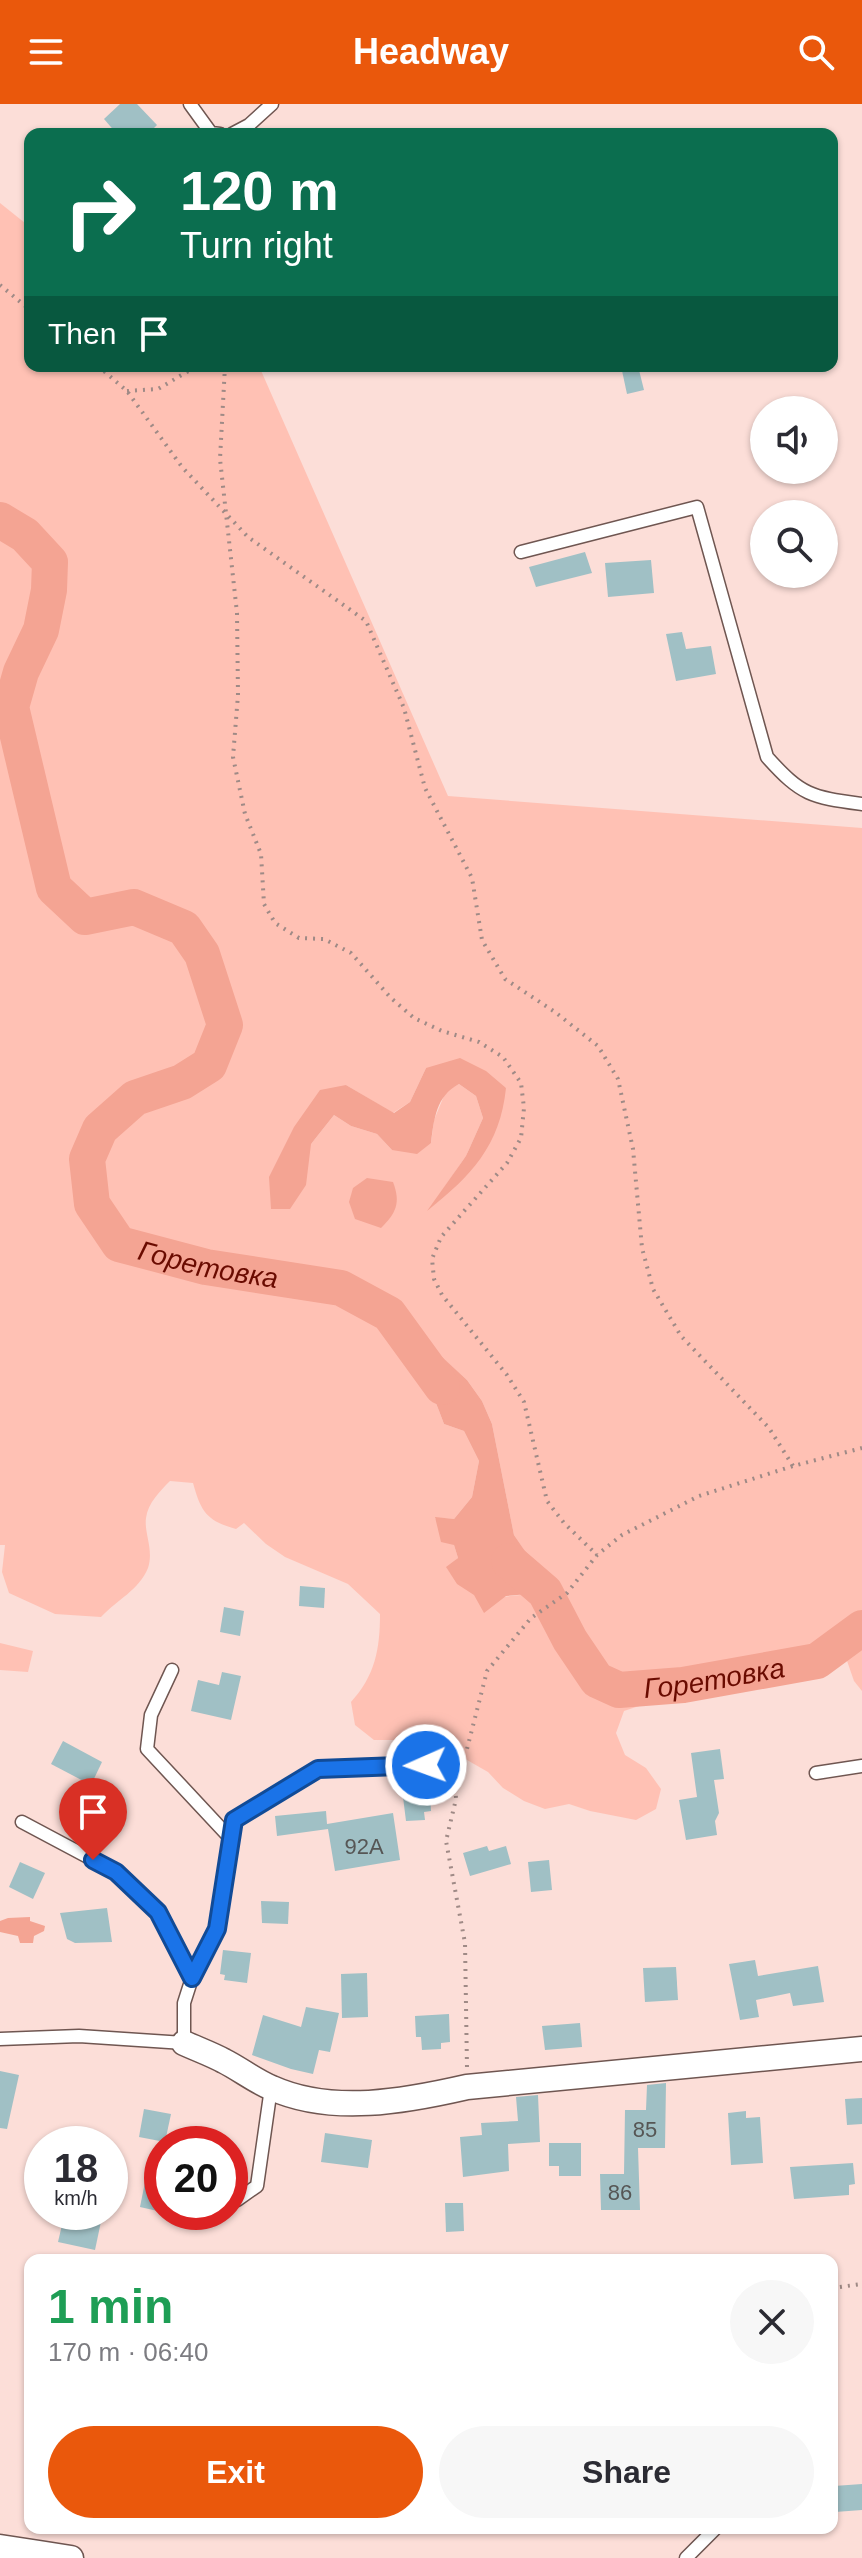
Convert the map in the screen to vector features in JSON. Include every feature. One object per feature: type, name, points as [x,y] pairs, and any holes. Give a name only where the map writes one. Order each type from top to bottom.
[{"type":"street","points":[[184,2043],[271,2088],[296,2096],[337,2102],[410,2100],[467,2087],[862,2049]]},
{"type":"street","points":[[0,2547],[71,2558]]},
{"type":"lane","points":[[190,104],[207,128]]},
{"type":"lane","points":[[243,128],[272,104]]},
{"type":"lane","points":[[521,552],[697,507],[767,757],[789,782],[816,797],[862,804]]},
{"type":"lane","points":[[172,1670],[151,1715],[147,1749],[231,1839]]},
{"type":"lane","points":[[0,2039],[79,2036],[184,2043],[184,2003],[192,1978],[217,1929],[234,1820],[318,1769],[453,1764]]},
{"type":"lane","points":[[816,1773],[862,1766]]},
{"type":"lane","points":[[22,1822],[116,1872],[158,1912],[192,1978]]},
{"type":"lane","points":[[248,2192],[257,2186],[271,2088]]},
{"type":"lane","points":[[686,2558],[710,2534]]},
{"type":"path","points":[[0,285],[24,305]]},
{"type":"path","points":[[105,372],[127,391],[182,467],[248,537],[366,621],[404,708],[425,788],[472,878],[482,940],[505,979],[555,1012],[598,1046],[618,1079],[633,1149],[642,1248],[653,1289],[681,1336],[769,1428],[793,1466]]},
{"type":"path","points":[[127,391],[158,389],[187,372]]},
{"type":"path","points":[[225,372],[220,459],[237,613],[238,695],[233,757],[245,814],[261,854],[264,904],[275,923],[299,938],[324,939],[351,953],[391,998],[414,1018],[442,1031],[479,1042],[503,1057],[521,1083],[524,1108],[521,1138],[507,1163],[441,1237],[432,1259],[434,1279],[442,1295],[507,1375],[524,1402],[547,1501],[564,1523],[597,1555]]},
{"type":"path","points":[[467,2087],[465,1943],[446,1841],[456,1799],[453,1764],[467,1749],[487,1671],[531,1618],[567,1593],[597,1555],[622,1535],[699,1496],[862,1448]]},
{"type":"path","points":[[838,2287],[862,2284]]},
{"type":"shaded area","points":[[0,203],[24,222],[24,372],[262,372],[448,796],[862,828],[862,1615],[830,1638],[758,1663],[674,1676],[666,1697],[624,1711],[616,1733],[625,1755],[646,1768],[661,1789],[656,1809],[636,1820],[569,1804],[545,1809],[503,1788],[488,1772],[467,1760],[423,1740],[374,1740],[355,1725],[351,1702],[371,1672],[379,1639],[380,1614],[348,1584],[285,1557],[244,1523],[236,1529],[212,1519],[202,1508],[193,1483],[170,1481],[155,1498],[146,1518],[150,1554],[148,1568],[133,1589],[101,1617],[55,1614],[9,1593],[2,1572],[5,1545],[0,1545]],"holes":[[[426,1068],[506,1088],[466,1155],[483,1118],[476,1096],[459,1084],[446,1091],[434,1120],[431,1143],[392,1150],[377,1134],[351,1126],[334,1115],[311,1144],[346,1085],[393,1113],[410,1102]],[[466,1157],[440,1200],[430,1208]],[[416,1334],[467,1380],[482,1401],[492,1424],[514,1535],[552,1592],[493,1597],[480,1595],[457,1582],[447,1568],[458,1558],[454,1545],[435,1518],[454,1519],[472,1497],[479,1461],[464,1431],[444,1424],[426,1383],[409,1364],[418,1343]]]},
{"type":"shaded area","points":[[460,1058],[486,1071],[506,1088],[503,1109],[481,1158],[457,1185],[427,1211],[466,1156],[483,1118],[476,1096],[459,1084],[441,1102],[431,1143],[417,1154],[392,1150],[377,1134],[351,1126],[334,1115],[311,1144],[306,1185],[290,1209],[271,1209],[269,1177],[294,1127],[320,1090],[346,1085],[394,1113],[410,1102],[426,1068]]},
{"type":"shaded area","points":[[367,1178],[393,1182],[397,1196],[396,1207],[381,1228],[355,1219],[349,1202],[353,1188]]},
{"type":"shaded area","points":[[416,1333],[467,1380],[482,1401],[492,1424],[514,1535],[553,1592],[506,1596],[484,1613],[474,1595],[457,1584],[446,1567],[458,1558],[454,1545],[441,1542],[435,1517],[454,1519],[472,1497],[479,1461],[464,1431],[444,1424],[426,1383],[408,1363],[418,1343]]},
{"type":"shaded area","points":[[862,1639],[862,1691],[854,1681],[846,1658]]},
{"type":"shaded area","points":[[0,1643],[33,1651],[28,1672],[0,1670]]},
{"type":"shaded area","points":[[30,1917],[30,1921],[45,1926],[44,1931],[34,1936],[33,1943],[20,1943],[18,1936],[0,1932],[0,1921]]},
{"type":"building","points":[[120,104],[137,104],[157,125],[154,128],[112,128],[104,119]]},
{"type":"building","points":[[622,372],[640,372],[644,390],[627,394]]},
{"type":"building","points":[[585,552],[592,573],[536,587],[529,567]]},
{"type":"building","points":[[651,560],[654,593],[608,597],[605,563]]},
{"type":"building","points":[[682,632],[686,649],[711,646],[716,674],[676,681],[666,634]]},
{"type":"building","points":[[300,1586],[325,1588],[324,1608],[299,1606]]},
{"type":"building","points":[[224,1607],[244,1611],[240,1636],[220,1632]]},
{"type":"building","points":[[222,1672],[241,1676],[231,1720],[191,1711],[198,1680],[219,1685]]},
{"type":"building","points":[[63,1741],[102,1762],[91,1785],[51,1764]]},
{"type":"building","points":[[720,1749],[724,1779],[714,1780],[719,1813],[715,1821],[717,1835],[686,1840],[679,1800],[697,1797],[691,1753]]},
{"type":"building","points":[[430,1794],[431,1811],[424,1812],[425,1820],[406,1821],[403,1797]]},
{"type":"building","points":[[326,1811],[327,1824],[393,1813],[400,1860],[335,1871],[328,1829],[277,1836],[275,1816]]},
{"type":"building","points":[[487,1846],[489,1851],[506,1846],[511,1864],[470,1876],[463,1853]]},
{"type":"building","points":[[549,1860],[552,1890],[531,1892],[528,1862]]},
{"type":"building","points":[[20,1862],[45,1873],[33,1899],[9,1887]]},
{"type":"building","points":[[261,1901],[289,1902],[288,1924],[262,1923]]},
{"type":"building","points":[[107,1908],[112,1942],[75,1943],[67,1939],[60,1913]]},
{"type":"building","points":[[223,1950],[251,1953],[247,1983],[224,1980],[225,1975],[220,1974]]},
{"type":"building","points":[[755,1960],[758,1976],[818,1966],[824,2002],[793,2006],[790,1993],[756,2000],[759,2017],[740,2020],[729,1964]]},
{"type":"building","points":[[676,1967],[678,2000],[645,2002],[643,1968]]},
{"type":"building","points":[[367,1973],[368,2017],[342,2018],[341,1974]]},
{"type":"building","points":[[306,2007],[339,2013],[330,2052],[319,2050],[313,2074],[252,2055],[263,2015],[301,2027]]},
{"type":"building","points":[[449,2014],[450,2042],[441,2043],[441,2049],[422,2050],[421,2037],[416,2037],[415,2016]]},
{"type":"building","points":[[580,2023],[582,2047],[545,2050],[542,2026]]},
{"type":"building","points":[[0,2071],[19,2075],[7,2129],[0,2128]]},
{"type":"building","points":[[666,2083],[665,2148],[638,2148],[640,2210],[601,2210],[600,2174],[624,2174],[625,2110],[646,2110],[647,2085]]},
{"type":"building","points":[[538,2095],[540,2142],[508,2144],[509,2171],[463,2177],[460,2137],[482,2135],[481,2123],[518,2121],[516,2097]]},
{"type":"building","points":[[862,2098],[862,2124],[847,2125],[845,2099]]},
{"type":"building","points":[[144,2109],[171,2114],[168,2126],[144,2126],[144,2138],[139,2137]]},
{"type":"building","points":[[746,2111],[746,2118],[760,2117],[763,2163],[731,2165],[728,2113]]},
{"type":"building","points":[[325,2133],[372,2140],[368,2168],[321,2162]]},
{"type":"building","points":[[549,2143],[581,2143],[581,2176],[559,2176],[559,2166],[549,2166]]},
{"type":"building","points":[[853,2163],[855,2184],[849,2185],[849,2195],[794,2199],[790,2167]]},
{"type":"building","points":[[144,2187],[144,2208],[140,2207]]},
{"type":"building","points":[[445,2203],[463,2203],[464,2231],[446,2232]]},
{"type":"building","points":[[61,2230],[99,2230],[95,2250],[58,2242]]},
{"type":"building","points":[[862,2484],[862,2510],[838,2512],[838,2486]]},
{"type":"waterway","name":"Горетовка","points":[[0,520],[25,535],[50,562],[49,590],[41,630],[21,672],[11,707],[54,888],[85,917],[134,907],[184,928],[202,954],[225,1025],[209,1065],[182,1082],[135,1098],[100,1129],[87,1159],[92,1204],[119,1244],[206,1267],[341,1288],[389,1314],[442,1387]]},
{"type":"waterway","name":"Горетовка","points":[[509,1561],[545,1592],[570,1640],[597,1680],[619,1690],[683,1685],[817,1661],[862,1628]]},
{"type":"route","points":[[93,1860],[116,1872],[158,1912],[192,1978],[217,1929],[234,1820],[318,1769],[426,1765]]}]
